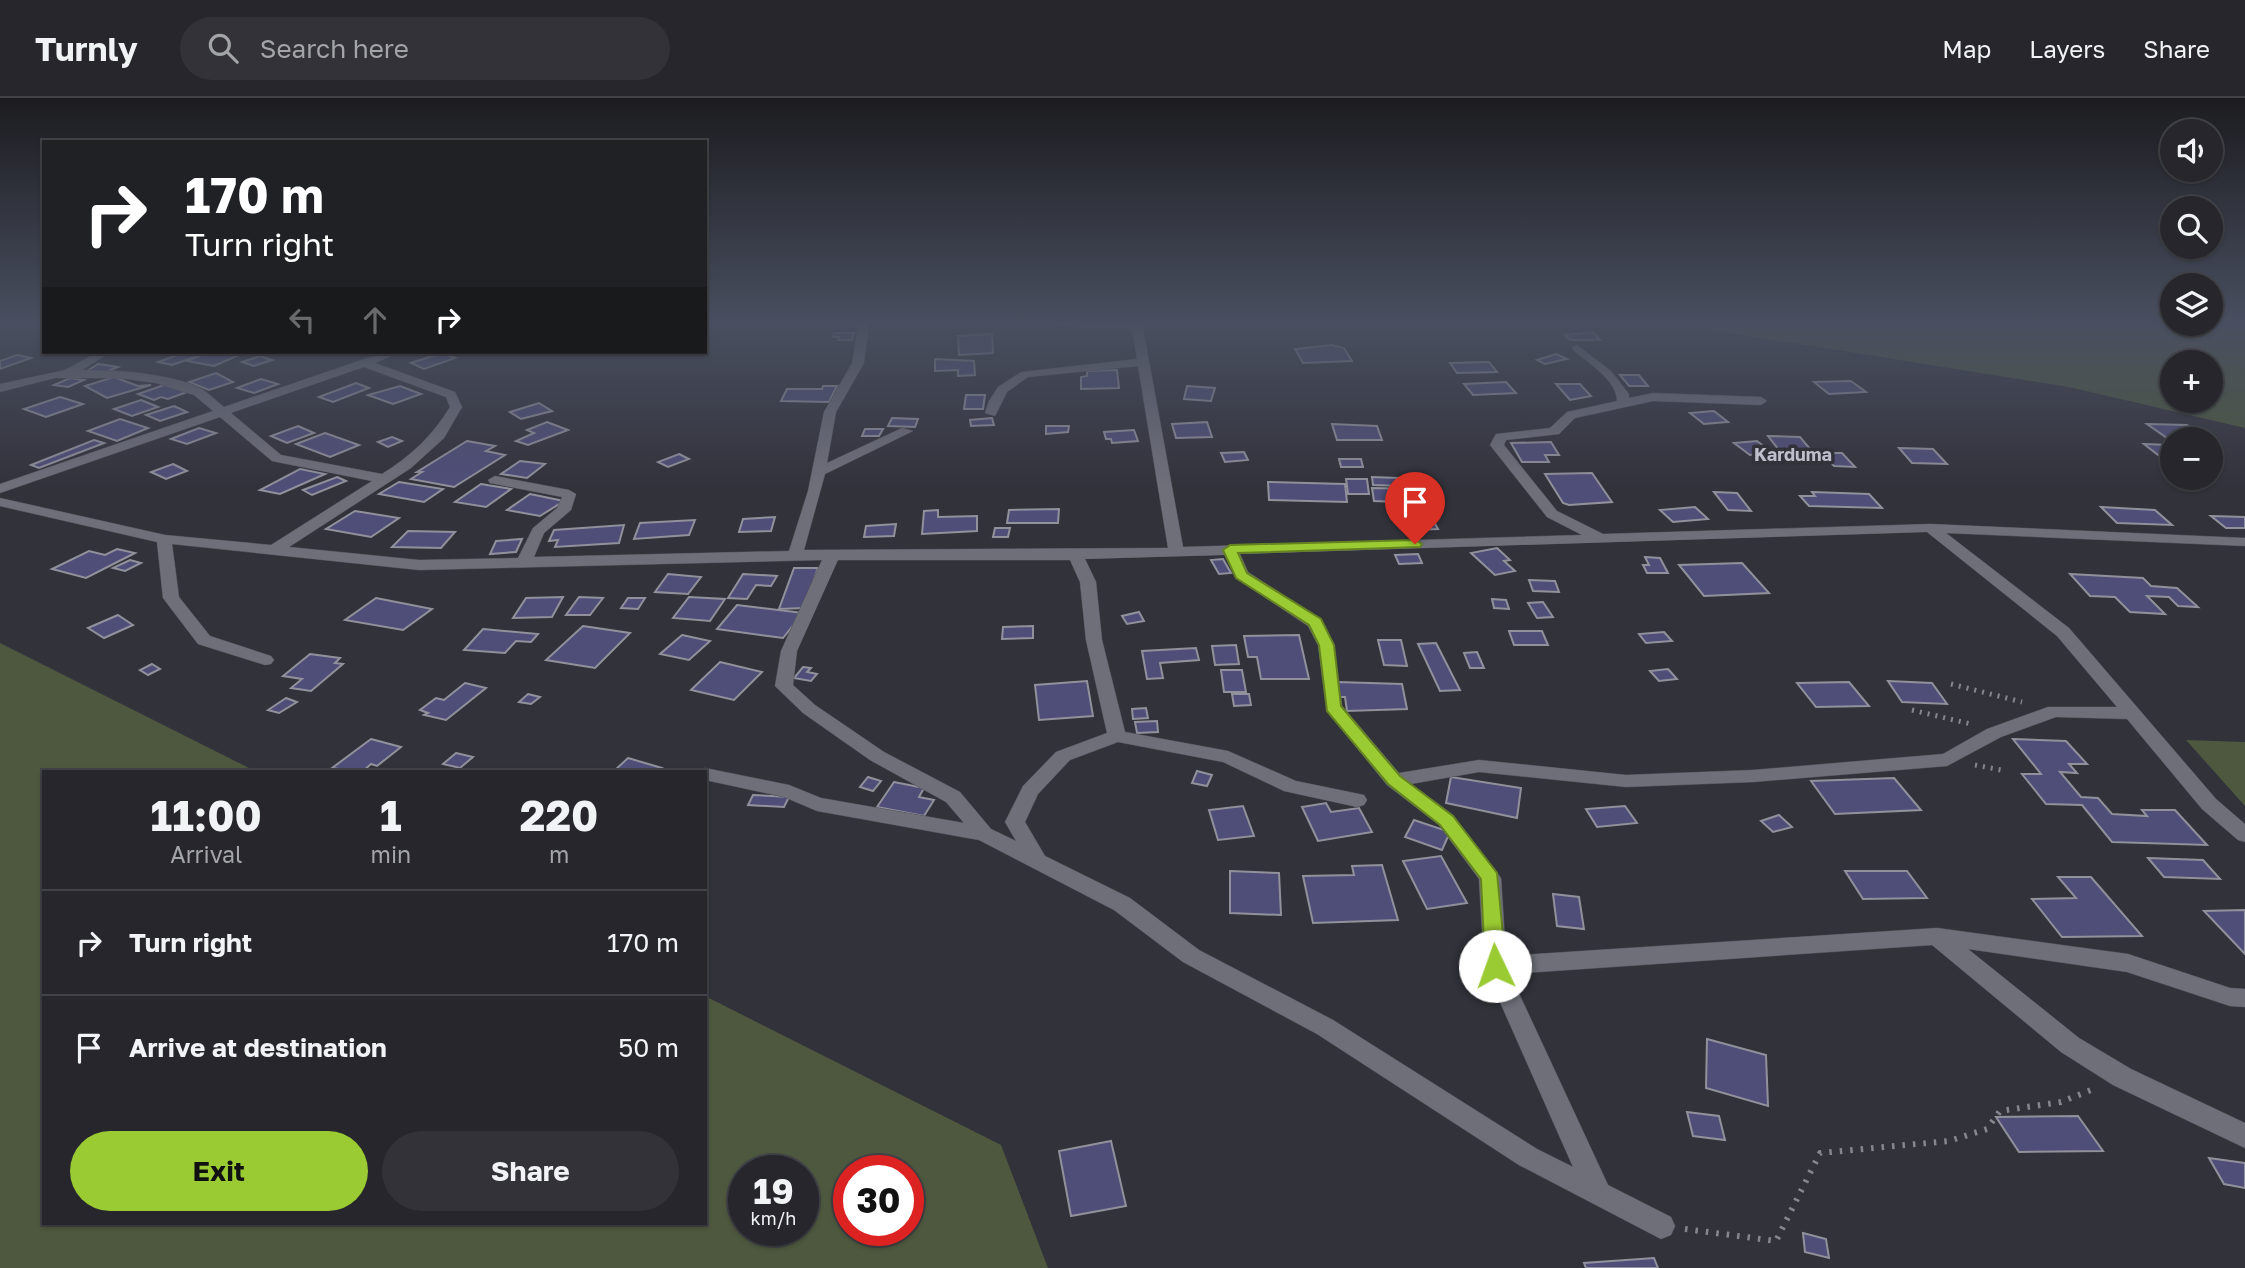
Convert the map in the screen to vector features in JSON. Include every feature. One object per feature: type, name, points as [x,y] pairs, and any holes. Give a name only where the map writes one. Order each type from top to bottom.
[{"type":"street","points":[[0,388],[48,378]]},
{"type":"street","points":[[142,378],[198,392],[276,458],[385,480]]},
{"type":"street","points":[[0,489],[322,378]]},
{"type":"street","points":[[273,551],[385,480],[439,435],[456,407],[451,395],[404,378]]},
{"type":"street","points":[[795,555],[819,471],[830,412],[850,378]]},
{"type":"street","points":[[991,413],[992,401],[1017,378]]},
{"type":"street","points":[[1146,378],[1176,552]]},
{"type":"street","points":[[1611,378],[1623,394],[1623,403]]},
{"type":"street","points":[[1601,538],[1552,513],[1497,445],[1501,437],[1554,431],[1570,415],[1653,397],[1761,401]]},
{"type":"street","points":[[819,471],[907,431]]},
{"type":"street","points":[[495,480],[569,494],[569,503],[561,514],[539,529],[524,562]]},
{"type":"street","points":[[0,502],[165,539],[419,565],[795,555],[1075,555],[1930,528],[2245,542]]},
{"type":"street","points":[[1930,528],[2063,632],[2209,804],[2245,835]]},
{"type":"street","points":[[165,539],[164,551],[171,598],[204,640],[265,660]]},
{"type":"street","points":[[1230,550],[1241,575],[1315,623],[1326,645],[1333,707],[1394,780],[1446,820],[1490,878],[1495,966],[1600,1194]]},
{"type":"street","points":[[832,555],[789,652],[784,685],[809,709],[877,756],[954,797],[984,834]]},
{"type":"street","points":[[1075,555],[1088,582],[1094,640],[1117,736]]},
{"type":"street","points":[[1394,780],[1479,766],[1626,781],[1753,776],[1947,760],[1994,733],[2054,711],[2130,713]]},
{"type":"street","points":[[1035,858],[1015,821],[1030,791],[1063,756],[1117,736],[1228,757],[1291,786],[1357,800]]},
{"type":"street","points":[[707,774],[789,792],[817,804],[984,834],[1035,858],[1122,904],[1191,956],[1325,1027],[1528,1157],[1661,1226]]},
{"type":"street","points":[[1495,966],[1937,936],[2128,963],[2230,997],[2245,998]]},
{"type":"street","points":[[1937,936],[2070,1045],[2122,1077],[2245,1136]]},
{"type":"path","points":[[1951,684],[2054,711]]},
{"type":"path","points":[[1912,710],[1959,719],[1994,733]]},
{"type":"path","points":[[1661,1226],[1776,1241],[1820,1153],[1949,1141],[1987,1129],[2000,1111],[2061,1102],[2122,1077]]},
{"type":"green space","points":[[2010,378],[2160,378],[2160,408],[2069,387]]},
{"type":"green space","points":[[2223,378],[2245,378],[2245,428],[2181,413],[2223,413]]},
{"type":"green space","points":[[0,643],[253,770],[42,770],[42,1225],[707,1225],[707,997],[1001,1145],[1048,1268],[0,1268]]},
{"type":"green space","points":[[2186,740],[2245,742],[2245,806]]},
{"type":"building","points":[[70,378],[84,380],[68,387],[54,385]]},
{"type":"building","points":[[112,378],[138,386],[151,385],[107,398],[85,386]]},
{"type":"building","points":[[202,378],[225,378],[233,382],[209,390],[189,382]]},
{"type":"building","points":[[1081,378],[1118,378],[1119,388],[1081,389]]},
{"type":"building","points":[[1622,378],[1641,378],[1648,386],[1629,386]]},
{"type":"building","points":[[261,379],[278,384],[254,393],[237,388]]},
{"type":"building","points":[[1851,381],[1866,392],[1829,394],[1814,382]]},
{"type":"building","points":[[1506,382],[1516,393],[1473,395],[1464,384]]},
{"type":"building","points":[[356,383],[369,388],[333,402],[319,397]]},
{"type":"building","points":[[1556,384],[1580,384],[1591,396],[1570,400]]},
{"type":"building","points":[[164,385],[187,392],[168,399],[161,397],[154,400],[138,394]]},
{"type":"building","points":[[400,386],[421,394],[393,404],[368,395]]},
{"type":"building","points":[[823,386],[837,386],[829,402],[781,401],[787,389],[822,389]]},
{"type":"building","points":[[1187,386],[1215,388],[1211,401],[1184,399]]},
{"type":"building","points":[[966,395],[985,395],[983,409],[964,409]]},
{"type":"building","points":[[60,397],[83,404],[46,417],[24,409]]},
{"type":"building","points":[[141,400],[158,407],[132,416],[114,409]]},
{"type":"building","points":[[539,403],[552,411],[521,419],[510,412]]},
{"type":"building","points":[[174,406],[187,412],[160,421],[146,415]]},
{"type":"building","points":[[1714,411],[1728,422],[1704,424],[1690,413]]},
{"type":"building","points":[[892,418],[918,419],[915,427],[888,426]]},
{"type":"building","points":[[992,418],[994,425],[971,426],[970,420]]},
{"type":"building","points":[[120,419],[148,428],[117,441],[88,431]]},
{"type":"building","points":[[547,422],[568,430],[528,445],[516,441],[534,433],[527,430]]},
{"type":"building","points":[[1207,422],[1212,437],[1176,438],[1172,424]]},
{"type":"building","points":[[1332,424],[1377,426],[1382,440],[1337,440]]},
{"type":"building","points":[[2147,424],[2190,427],[2160,427],[2160,433]]},
{"type":"building","points":[[298,426],[314,433],[287,443],[271,436]]},
{"type":"building","points":[[1046,426],[1069,426],[1068,432],[1046,434]]},
{"type":"building","points":[[199,428],[216,433],[187,444],[171,439]]},
{"type":"building","points":[[865,429],[883,429],[879,436],[862,436]]},
{"type":"building","points":[[1134,430],[1138,441],[1112,443],[1111,439],[1106,439],[1104,432]]},
{"type":"building","points":[[325,433],[359,445],[330,457],[296,444]]},
{"type":"building","points":[[1768,436],[1800,437],[1811,450],[1779,450]]},
{"type":"building","points":[[392,437],[402,441],[388,447],[378,442]]},
{"type":"building","points":[[94,440],[104,443],[39,468],[31,465]]},
{"type":"building","points":[[467,441],[495,446],[486,451],[505,455],[454,487],[411,479],[422,472],[417,472]]},
{"type":"building","points":[[1757,441],[1773,453],[1750,455],[1734,443]]},
{"type":"building","points":[[1551,442],[1559,455],[1545,455],[1549,462],[1522,462],[1511,443]]},
{"type":"building","points":[[2144,444],[2160,445],[2160,456]]},
{"type":"building","points":[[1899,448],[1933,449],[1947,464],[1912,463]]},
{"type":"building","points":[[1244,452],[1248,460],[1225,462],[1221,453]]},
{"type":"building","points":[[1821,453],[1842,453],[1855,467],[1834,466]]},
{"type":"building","points":[[679,454],[689,459],[668,467],[658,462]]},
{"type":"building","points":[[1339,459],[1361,459],[1363,467],[1341,467]]},
{"type":"building","points":[[520,461],[545,464],[527,478],[501,474]]},
{"type":"building","points":[[173,464],[187,471],[166,479],[151,472]]},
{"type":"building","points":[[300,469],[325,474],[280,494],[260,490]]},
{"type":"building","points":[[1592,473],[1612,502],[1569,505],[1563,503],[1545,474]]},
{"type":"building","points":[[337,477],[346,481],[312,495],[303,490]]},
{"type":"building","points":[[1372,477],[1399,478],[1401,486],[1373,485]]},
{"type":"building","points":[[1346,479],[1367,479],[1369,494],[1348,494]]},
{"type":"building","points":[[399,482],[443,489],[424,502],[379,494]]},
{"type":"building","points":[[1268,482],[1345,484],[1347,502],[1269,500]]},
{"type":"building","points":[[481,484],[511,489],[486,507],[455,502]]},
{"type":"building","points":[[1372,488],[1416,489],[1419,503],[1374,501]]},
{"type":"building","points":[[1714,492],[1737,493],[1751,511],[1728,510]]},
{"type":"building","points":[[1812,492],[1869,494],[1882,508],[1809,506],[1800,496],[1815,496]]},
{"type":"building","points":[[530,494],[564,501],[540,516],[507,510]]},
{"type":"building","points":[[1695,507],[1708,519],[1673,522],[1660,510]]},
{"type":"building","points":[[2101,507],[2155,510],[2172,525],[2117,523]]},
{"type":"building","points":[[1059,509],[1058,523],[1007,523],[1009,510]]},
{"type":"building","points":[[1427,509],[1438,529],[1413,530],[1404,510]]},
{"type":"building","points":[[938,510],[938,517],[977,516],[977,531],[922,534],[924,511]]},
{"type":"building","points":[[355,511],[399,518],[371,537],[326,529]]},
{"type":"building","points":[[2211,516],[2245,517],[2245,528],[2226,528]]},
{"type":"building","points":[[775,517],[771,531],[739,532],[743,519]]},
{"type":"building","points":[[695,520],[689,535],[634,539],[640,523]]},
{"type":"building","points":[[896,524],[894,536],[864,537],[866,526]]},
{"type":"building","points":[[624,525],[619,543],[555,547],[558,540],[549,541],[554,530]]},
{"type":"building","points":[[995,528],[1010,528],[1008,537],[993,537]]},
{"type":"building","points":[[408,531],[455,532],[441,548],[392,547]]},
{"type":"building","points":[[522,539],[516,552],[490,554],[496,541]]},
{"type":"building","points":[[1497,548],[1510,560],[1504,561],[1515,571],[1495,575],[1471,553]]},
{"type":"building","points":[[117,549],[135,553],[86,578],[52,569],[89,551],[105,555]]},
{"type":"building","points":[[1418,554],[1422,563],[1399,564],[1395,555]]},
{"type":"building","points":[[1645,557],[1660,558],[1668,573],[1647,573],[1643,565],[1649,565]]},
{"type":"building","points":[[1223,559],[1231,573],[1219,574],[1211,560]]},
{"type":"building","points":[[130,560],[141,563],[125,571],[113,568]]},
{"type":"building","points":[[1742,563],[1769,593],[1704,596],[1679,565]]},
{"type":"building","points":[[794,568],[818,568],[804,608],[779,609]]},
{"type":"building","points":[[668,574],[701,577],[688,594],[655,592]]},
{"type":"building","points":[[743,574],[777,576],[771,586],[756,585],[747,599],[728,598]]},
{"type":"building","points":[[2070,574],[2143,578],[2151,586],[2177,588],[2198,607],[2178,606],[2169,597],[2147,596],[2165,614],[2130,612],[2115,597],[2090,596]]},
{"type":"building","points":[[1529,580],[1555,581],[1559,592],[1533,591]]},
{"type":"building","points":[[563,597],[552,617],[513,618],[526,598]]},
{"type":"building","points":[[579,597],[603,598],[590,615],[566,615]]},
{"type":"building","points":[[689,597],[725,599],[710,621],[673,618]]},
{"type":"building","points":[[376,598],[432,609],[403,630],[345,620]]},
{"type":"building","points":[[628,598],[645,598],[638,609],[621,608]]},
{"type":"building","points":[[1492,599],[1506,600],[1509,609],[1494,608]]},
{"type":"building","points":[[1543,602],[1553,617],[1537,618],[1528,603]]},
{"type":"building","points":[[737,605],[803,613],[783,638],[717,629]]},
{"type":"building","points":[[1139,612],[1144,621],[1127,624],[1122,616]]},
{"type":"building","points":[[118,615],[133,625],[104,638],[88,628]]},
{"type":"building","points":[[583,626],[630,633],[595,668],[546,660]]},
{"type":"building","points":[[1033,626],[1033,638],[1002,639],[1003,627]]},
{"type":"building","points":[[483,629],[538,634],[531,642],[516,641],[505,653],[464,650]]},
{"type":"building","points":[[1509,631],[1542,631],[1548,645],[1514,645]]},
{"type":"building","points":[[1664,632],[1672,641],[1646,643],[1639,634]]},
{"type":"building","points":[[682,635],[710,641],[689,660],[660,654]]},
{"type":"building","points":[[1299,635],[1309,679],[1261,679],[1257,657],[1248,657],[1244,636]]},
{"type":"building","points":[[1378,640],[1401,640],[1407,666],[1384,665]]},
{"type":"building","points":[[1436,643],[1460,690],[1440,691],[1418,644]]},
{"type":"building","points":[[1236,645],[1239,664],[1215,665],[1212,646]]},
{"type":"building","points":[[1196,648],[1199,660],[1160,663],[1163,678],[1147,679],[1142,651]]},
{"type":"building","points":[[1477,652],[1484,668],[1470,668],[1464,653]]},
{"type":"building","points":[[310,654],[340,658],[335,663],[343,664],[311,691],[291,688],[302,679],[283,676]]},
{"type":"building","points":[[720,662],[762,672],[734,700],[691,690]]},
{"type":"building","points":[[152,664],[160,669],[148,675],[140,670]]},
{"type":"building","points":[[803,667],[811,668],[807,672],[817,674],[811,681],[794,678]]},
{"type":"building","points":[[1668,669],[1677,679],[1659,681],[1650,671]]},
{"type":"building","points":[[1221,670],[1242,670],[1246,692],[1224,692]]},
{"type":"building","points":[[1087,681],[1093,716],[1039,720],[1035,685]]},
{"type":"building","points":[[1888,681],[1932,683],[1947,704],[1902,702]]},
{"type":"building","points":[[1337,682],[1402,684],[1407,709],[1347,711],[1345,697],[1339,697]]},
{"type":"building","points":[[1849,682],[1869,706],[1816,707],[1797,683]]},
{"type":"building","points":[[465,683],[486,688],[446,720],[424,715],[428,713],[420,710],[436,698],[444,700]]},
{"type":"building","points":[[528,694],[540,697],[531,704],[519,702]]},
{"type":"building","points":[[1232,694],[1249,694],[1251,705],[1234,706]]},
{"type":"building","points":[[286,698],[297,702],[279,713],[268,710]]},
{"type":"building","points":[[1146,708],[1148,718],[1133,719],[1132,709]]},
{"type":"building","points":[[1157,721],[1158,732],[1137,733],[1135,722]]},
{"type":"building","points":[[371,739],[401,747],[377,766],[371,764],[364,770],[332,768]]},
{"type":"building","points":[[2013,739],[2066,741],[2087,764],[2069,764],[2077,773],[2060,772],[2081,797],[2098,798],[2112,814],[2147,816],[2142,810],[2175,810],[2207,845],[2112,842],[2082,805],[2046,804],[2022,774],[2041,774]]},
{"type":"building","points":[[456,753],[473,757],[460,768],[443,764]]},
{"type":"building","points":[[628,758],[662,768],[660,770],[615,770]]},
{"type":"building","points":[[1197,771],[1212,775],[1207,786],[1192,783]]},
{"type":"building","points":[[868,777],[881,781],[873,791],[860,787]]},
{"type":"building","points":[[1451,777],[1521,788],[1517,818],[1446,803]]},
{"type":"building","points":[[1894,778],[1921,810],[1835,814],[1811,781]]},
{"type":"building","points":[[894,782],[924,788],[919,797],[934,800],[924,816],[877,807]]},
{"type":"building","points":[[753,795],[789,797],[784,807],[748,805]]},
{"type":"building","points":[[1326,803],[1331,812],[1359,808],[1372,832],[1318,841],[1302,807]]},
{"type":"building","points":[[1243,806],[1254,836],[1218,840],[1209,810]]},
{"type":"building","points":[[1625,806],[1637,823],[1597,827],[1586,809]]},
{"type":"building","points":[[1779,815],[1792,827],[1773,832],[1761,821]]},
{"type":"building","points":[[1414,820],[1450,832],[1442,850],[1405,837]]},
{"type":"building","points":[[1441,856],[1467,903],[1427,909],[1403,861]]},
{"type":"building","points":[[2148,858],[2203,860],[2220,879],[2164,877]]},
{"type":"building","points":[[1382,865],[1398,920],[1313,923],[1303,876],[1354,875],[1352,866]]},
{"type":"building","points":[[1230,871],[1279,873],[1281,915],[1230,913]]},
{"type":"building","points":[[1845,871],[1907,871],[1927,898],[1863,899]]},
{"type":"building","points":[[2058,877],[2091,877],[2142,936],[2062,937],[2032,899],[2076,898]]},
{"type":"building","points":[[1553,894],[1579,897],[1584,929],[1557,926]]},
{"type":"building","points":[[2245,910],[2245,954],[2204,911]]},
{"type":"building","points":[[1707,1039],[1766,1055],[1768,1106],[1706,1088]]},
{"type":"building","points":[[1687,1112],[1719,1116],[1725,1140],[1693,1136]]},
{"type":"building","points":[[2078,1116],[2103,1151],[2019,1152],[1996,1117]]},
{"type":"building","points":[[1111,1141],[1126,1206],[1071,1216],[1059,1151]]},
{"type":"building","points":[[2209,1158],[2245,1163],[2245,1188],[2224,1184]]},
{"type":"building","points":[[1803,1233],[1826,1239],[1829,1258],[1805,1252]]},
{"type":"building","points":[[1654,1258],[1658,1268],[1586,1268],[1584,1263]]},
{"type":"district","name":"Karduma","points":[[1793,455]]},
{"type":"route","points":[[1415,544],[1230,550],[1241,575],[1315,623],[1326,645],[1333,707],[1394,780],[1446,820],[1490,878],[1495,966]]}]
